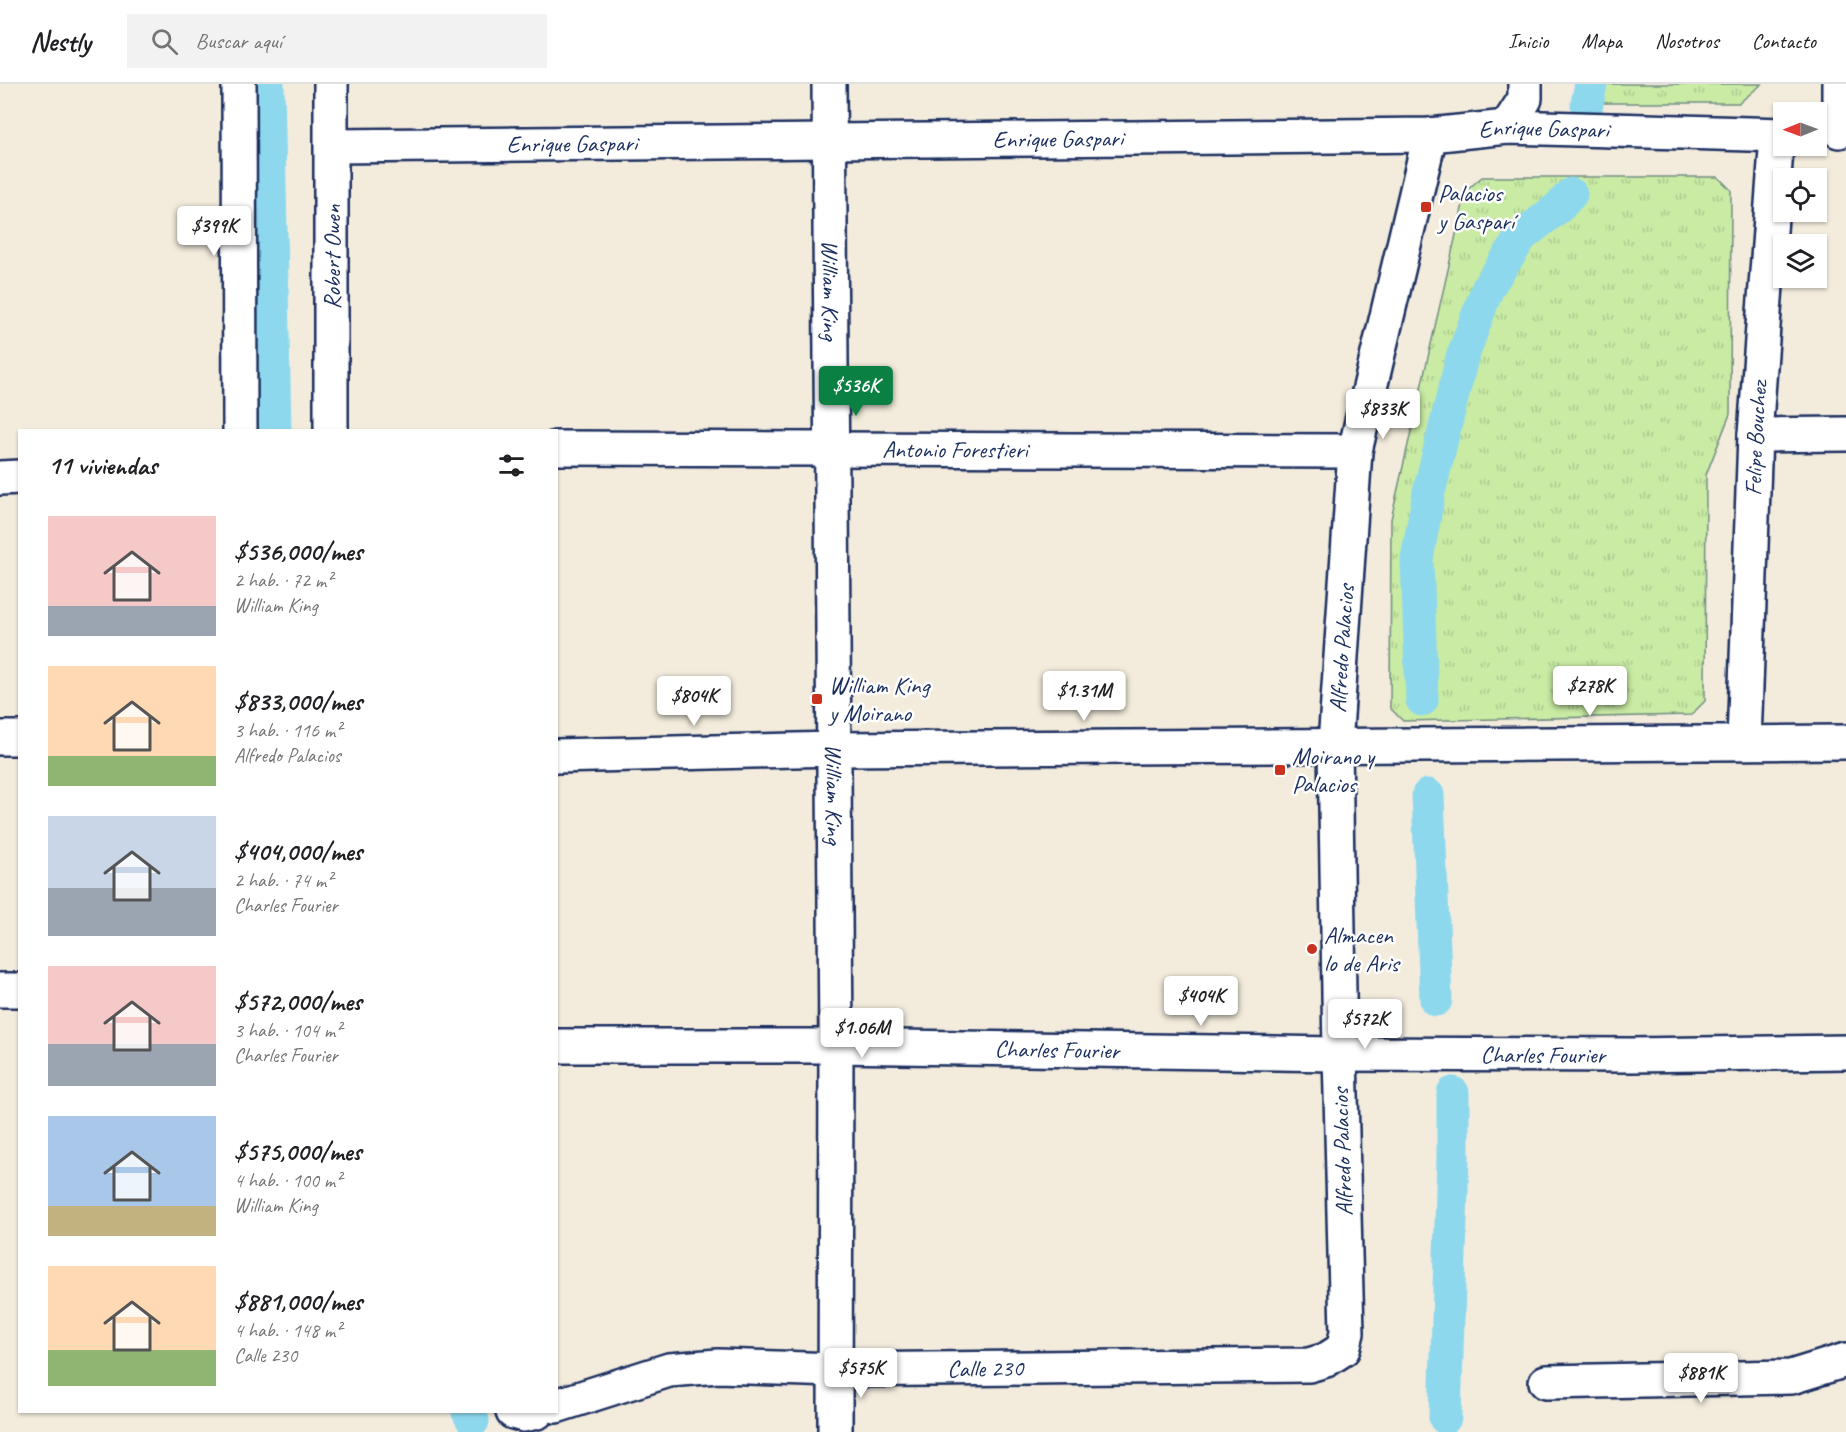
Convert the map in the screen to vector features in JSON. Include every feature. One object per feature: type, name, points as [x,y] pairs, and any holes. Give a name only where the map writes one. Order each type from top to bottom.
[{"type":"street","points":[[239,84],[240,429]]},
{"type":"street","name":"Robert Owen","points":[[331,84],[331,429]]},
{"type":"street","name":"William King","points":[[829,84],[836,1046],[835,1430]]},
{"type":"street","points":[[1507,127],[1525,99],[1526,84]]},
{"type":"street","points":[[1834,132],[1839,84]]},
{"type":"street","name":"Enrique Gaspari","points":[[332,146],[1430,135],[1507,127],[1773,136]]},
{"type":"street","name":"Alfredo Palacios","points":[[1343,1349],[1347,1333],[1335,745],[1354,451],[1430,135]]},
{"type":"street","name":"Felipe Bouchez","points":[[1744,742],[1755,435],[1778,156]]},
{"type":"street","points":[[1755,435],[1846,434]]},
{"type":"street","name":"Antonio Forestieri","points":[[558,448],[1354,451]]},
{"type":"street","points":[[0,478],[18,477]]},
{"type":"street","points":[[0,738],[18,738]]},
{"type":"street","points":[[558,756],[834,749],[1846,742]]},
{"type":"street","points":[[0,990],[18,990]]},
{"type":"street","name":"Charles Fourier","points":[[558,1046],[836,1046],[1340,1054],[1631,1055],[1846,1052]]},
{"type":"street","name":"Calle 230","points":[[558,1405],[669,1370],[718,1366],[835,1370],[1309,1365],[1326,1360],[1343,1349]]},
{"type":"street","points":[[1546,1382],[1791,1377],[1846,1360]]},
{"type":"street","points":[[517,1413],[524,1415],[533,1413]]},
{"type":"green space","points":[[1580,84],[1762,84],[1739,103],[1604,103]]},
{"type":"green space","points":[[1482,177],[1718,177],[1731,190],[1730,414],[1706,475],[1705,701],[1691,715],[1403,721],[1390,708],[1391,519],[1466,191]]},
{"type":"waterway","points":[[268,84],[275,429]]},
{"type":"waterway","points":[[1587,104],[1591,84]]},
{"type":"waterway","points":[[1422,700],[1417,559],[1429,492],[1462,358],[1488,287],[1522,236],[1560,206],[1571,194]]},
{"type":"waterway","points":[[1428,795],[1436,1000]]},
{"type":"waterway","points":[[1445,1418],[1453,1093]]},
{"type":"waterway","points":[[469,1413],[473,1421]]},
{"type":"place","name":"Palacios y Gasparí","points":[[1426,207]]},
{"type":"place","name":"William King y Moirano","points":[[817,699]]},
{"type":"place","name":"Moirano y Palacios","points":[[1280,770]]},
{"type":"place","name":"Almacen lo de Aris","points":[[1312,949]]}]
